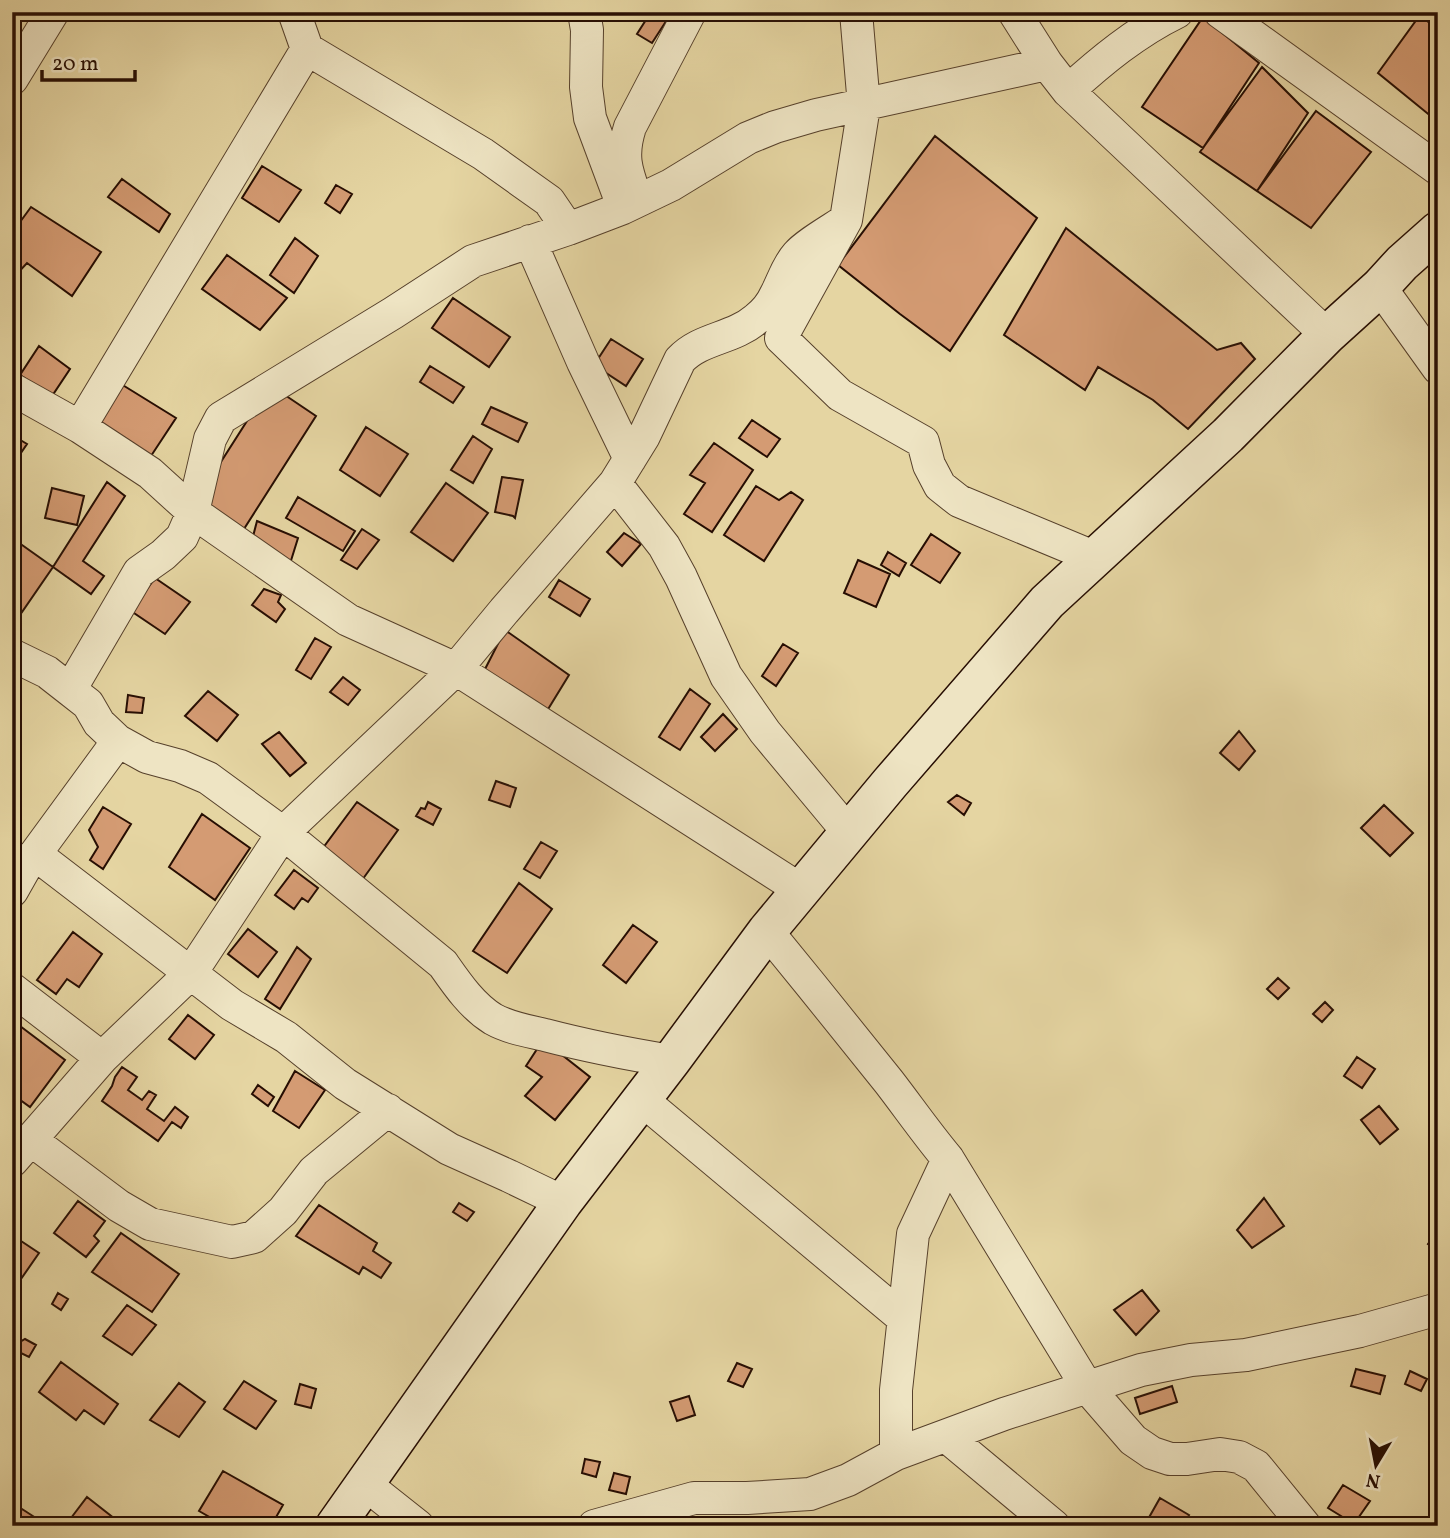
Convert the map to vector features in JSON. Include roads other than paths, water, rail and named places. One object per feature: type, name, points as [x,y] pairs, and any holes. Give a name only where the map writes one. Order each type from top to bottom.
[{"type":"main road","points":[[335,1526],[563,1202],[767,931],[849,833],[1047,602],[1228,435],[1327,335],[1438,232]]},
{"type":"street","points":[[12,79],[53,12]]},
{"type":"street","points":[[294,12],[307,49],[494,162],[549,201],[568,229]]},
{"type":"street","points":[[584,12],[587,30],[586,87],[590,118],[630,205]]},
{"type":"street","points":[[630,205],[625,161],[626,138],[690,12]]},
{"type":"street","points":[[856,12],[864,106],[846,220],[781,338],[840,396],[923,442],[929,465],[940,486],[959,500],[1096,558]]},
{"type":"street","points":[[1014,12],[1047,64],[1068,91],[1327,335]]},
{"type":"street","points":[[1068,91],[1100,61],[1177,12]]},
{"type":"street","points":[[1220,12],[1438,169]]},
{"type":"street","points":[[80,427],[307,49]]},
{"type":"street","points":[[70,690],[139,572],[182,537],[193,512],[210,439],[221,418],[473,261],[630,205],[671,185],[748,138],[816,115],[1047,64]]},
{"type":"street","points":[[388,1110],[314,1171],[283,1211],[254,1237],[232,1242],[150,1224],[22,1150],[102,1058],[191,973],[284,832],[456,669],[623,471],[644,436],[680,360],[687,352],[737,331],[755,320],[776,295],[797,253],[846,220]]},
{"type":"street","points":[[530,242],[583,362],[623,471],[681,577],[726,676],[765,732],[849,833]]},
{"type":"street","points":[[1380,287],[1438,368]]},
{"type":"street","points":[[12,388],[80,427],[150,473],[193,512],[348,620],[456,669],[801,890]]},
{"type":"street","points":[[12,655],[47,672],[88,704],[99,723],[118,741],[146,757],[180,766],[208,778],[284,832],[443,964],[459,988],[494,1019],[510,1027],[603,1050],[671,1061]]},
{"type":"street","points":[[12,891],[25,868],[118,741]]},
{"type":"street","points":[[35,854],[232,1005],[286,1037],[345,1084],[449,1149],[563,1202]]},
{"type":"street","points":[[767,931],[948,1159],[1087,1387],[1133,1440],[1152,1453],[1170,1459],[1220,1454],[1239,1457],[1256,1466],[1305,1526]]},
{"type":"street","points":[[12,989],[102,1058]]},
{"type":"street","points":[[641,1100],[903,1318]]},
{"type":"street","points":[[896,1454],[896,1390],[913,1234],[948,1159]]},
{"type":"street","points":[[594,1526],[694,1498],[810,1494],[848,1480],[896,1454],[1004,1414],[1141,1370],[1191,1360],[1246,1354],[1347,1334],[1438,1309]]},
{"type":"street","points":[[946,1436],[1055,1526]]},
{"type":"street","points":[[365,1484],[418,1526]]}]
